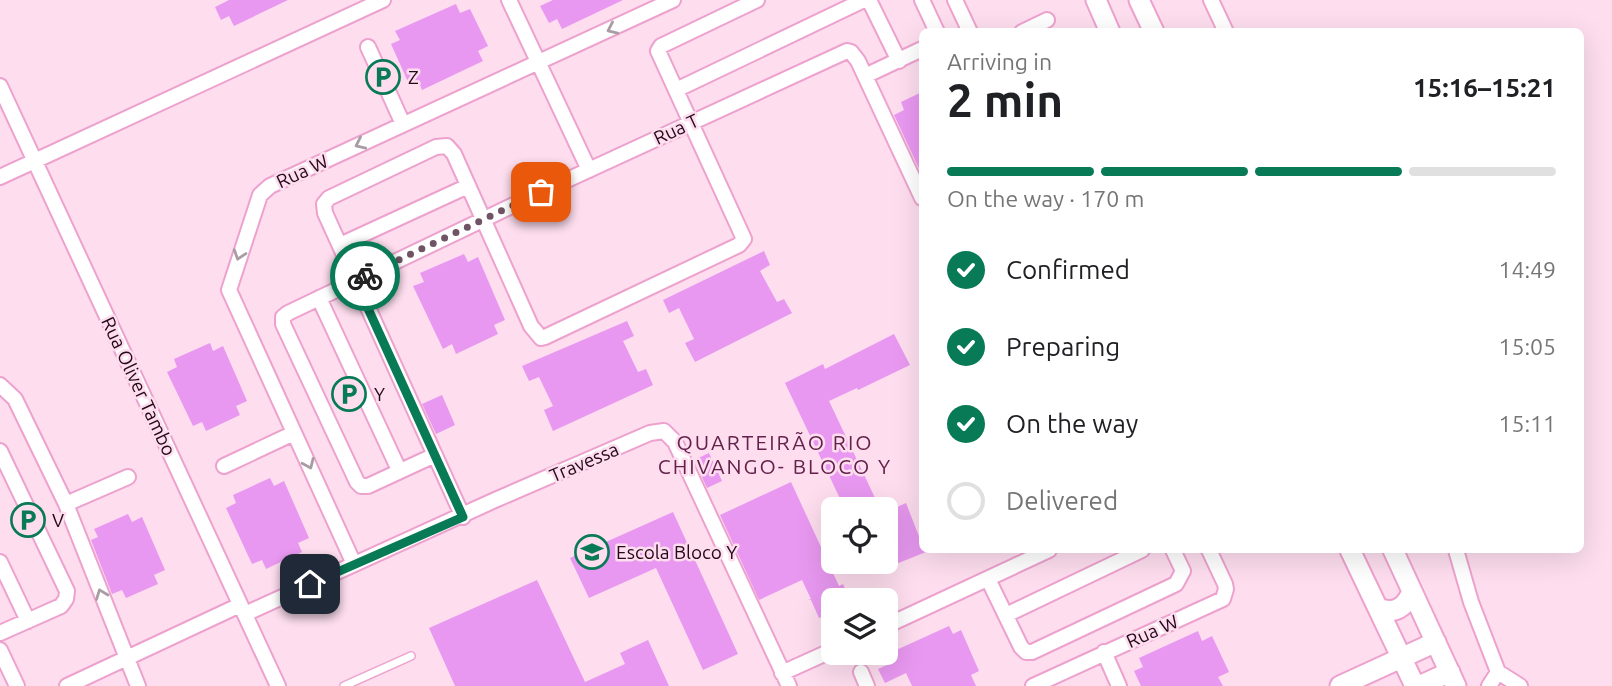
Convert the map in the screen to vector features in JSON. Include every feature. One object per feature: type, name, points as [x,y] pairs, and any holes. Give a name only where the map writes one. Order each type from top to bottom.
[{"type":"street","points":[[0,177],[383,0]]},
{"type":"street","points":[[509,0],[589,170]]},
{"type":"street","name":"Rua W","points":[[354,564],[229,290],[258,198],[270,186],[673,0]]},
{"type":"street","points":[[463,517],[325,214],[324,204],[329,198],[436,147],[447,146],[454,154],[531,326],[537,336],[545,337],[739,245],[744,239],[658,51],[661,46],[757,0]]},
{"type":"street","points":[[676,90],[864,0]]},
{"type":"street","points":[[870,0],[899,61]]},
{"type":"street","points":[[922,0],[935,28]]},
{"type":"street","points":[[955,0],[968,28]]},
{"type":"street","points":[[1096,0],[1108,28]]},
{"type":"street","points":[[1139,0],[1152,28]]},
{"type":"street","points":[[1211,0],[1224,28]]},
{"type":"street","points":[[1030,28],[1047,20]]},
{"type":"street","points":[[368,47],[403,124]]},
{"type":"street","points":[[865,76],[919,51]]},
{"type":"street","name":"Rua T","points":[[399,470],[368,486],[361,486],[357,482],[283,324],[283,317],[288,313],[840,52],[854,54],[919,192]]},
{"type":"street","name":"Rua Oliver Tambo","points":[[0,86],[278,686]]},
{"type":"street","points":[[340,246],[468,186]]},
{"type":"street","points":[[319,298],[399,470],[435,455]]},
{"type":"street","points":[[0,385],[15,399],[66,504],[138,686]]},
{"type":"street","name":"Travessa","points":[[67,686],[127,658],[463,517],[495,500],[650,433],[664,430],[676,442],[785,679]]},
{"type":"street","points":[[224,466],[294,433]]},
{"type":"street","points":[[0,451],[67,592],[61,606],[0,633]]},
{"type":"street","points":[[66,504],[128,477]]},
{"type":"street","points":[[898,620],[1043,553]]},
{"type":"street","points":[[1006,615],[1123,553]]},
{"type":"street","points":[[988,579],[1021,647],[1026,652],[1032,652],[1176,584],[1183,571],[1174,553]]},
{"type":"street","name":"Rua W","points":[[1034,686],[1223,599],[1226,589],[1210,553]]},
{"type":"street","points":[[1351,553],[1417,686],[1453,679],[1394,553]]},
{"type":"street","points":[[1457,553],[1471,603],[1499,672],[1520,686]]},
{"type":"street","points":[[0,562],[28,621]]},
{"type":"street","points":[[1377,608],[1386,612],[1396,610],[1404,606],[1412,591]]},
{"type":"street","points":[[1350,685],[1436,642]]},
{"type":"street","points":[[0,650],[17,686]]},
{"type":"street","points":[[1104,652],[1119,686]]},
{"type":"street","points":[[785,679],[821,657]]},
{"type":"street","points":[[861,672],[867,686]]},
{"type":"street","points":[[1489,686],[1499,672]]},
{"type":"lane","points":[[344,686],[411,656]]},
{"type":"building","points":[[229,0],[288,0],[234,26],[229,16],[221,20],[215,7]]},
{"type":"building","points":[[553,0],[623,0],[562,29],[557,19],[549,23],[540,6]]},
{"type":"building","points":[[456,4],[460,13],[470,9],[488,46],[478,51],[483,61],[422,90],[418,80],[409,84],[391,44],[400,40],[395,31]]},
{"type":"building","points":[[919,93],[919,169],[894,115],[904,110],[901,102]]},
{"type":"building","points":[[764,251],[770,265],[760,271],[777,302],[784,299],[792,313],[695,362],[685,343],[694,339],[679,308],[669,313],[663,300]]},
{"type":"building","points":[[464,254],[468,262],[478,257],[505,320],[494,325],[498,334],[456,354],[452,344],[443,349],[413,286],[424,282],[420,273]]},
{"type":"building","points":[[627,321],[634,336],[623,341],[638,372],[646,369],[653,385],[553,431],[544,410],[553,406],[539,377],[529,381],[522,366]]},
{"type":"building","points":[[894,334],[910,365],[829,401],[875,497],[839,497],[785,383],[823,364],[825,369]]},
{"type":"building","points":[[210,343],[213,351],[223,346],[247,401],[236,406],[240,415],[206,431],[202,422],[193,426],[167,372],[177,367],[174,359]]},
{"type":"building","points":[[442,395],[455,425],[436,434],[422,404]]},
{"type":"building","points":[[709,453],[722,481],[707,488],[694,460]]},
{"type":"building","points":[[270,478],[274,486],[284,481],[309,538],[298,543],[302,552],[266,569],[262,560],[252,564],[226,508],[236,503],[233,495]]},
{"type":"building","points":[[791,482],[821,547],[821,574],[833,574],[839,586],[843,584],[845,588],[821,588],[819,618],[811,600],[808,600],[811,599],[802,580],[759,600],[720,515]]},
{"type":"building","points":[[906,503],[919,536],[919,553],[924,553],[898,563],[898,507]]},
{"type":"building","points":[[673,512],[738,654],[703,670],[656,568],[589,598],[570,558]]},
{"type":"building","points":[[128,514],[132,522],[142,517],[165,570],[154,575],[158,584],[126,598],[122,590],[112,594],[91,540],[98,537],[94,529]]},
{"type":"building","points":[[537,580],[585,682],[625,664],[620,653],[648,640],[669,686],[455,686],[429,628]]},
{"type":"building","points":[[949,626],[953,634],[961,630],[979,671],[971,675],[976,686],[912,686],[906,673],[885,683],[878,669],[887,665],[898,665],[898,649]]},
{"type":"building","points":[[1198,631],[1202,641],[1212,636],[1229,672],[1218,677],[1223,686],[1141,686],[1134,671],[1143,667],[1139,658]]},
{"type":"way so far","points":[[365,276],[541,192]]},
{"type":"place","name":"Z","points":[[383,77]]},
{"type":"place","name":"Y","points":[[349,394]]},
{"type":"place","name":"V","points":[[28,520]]},
{"type":"place","name":"Escola Bloco Y","points":[[592,552]]},
{"type":"district","name":"QUARTEIRÃO RIO CHIVANGO- BLOCO Y","points":[[775,454]]},
{"type":"route","points":[[310,584],[463,517],[355,280],[365,276]]}]
